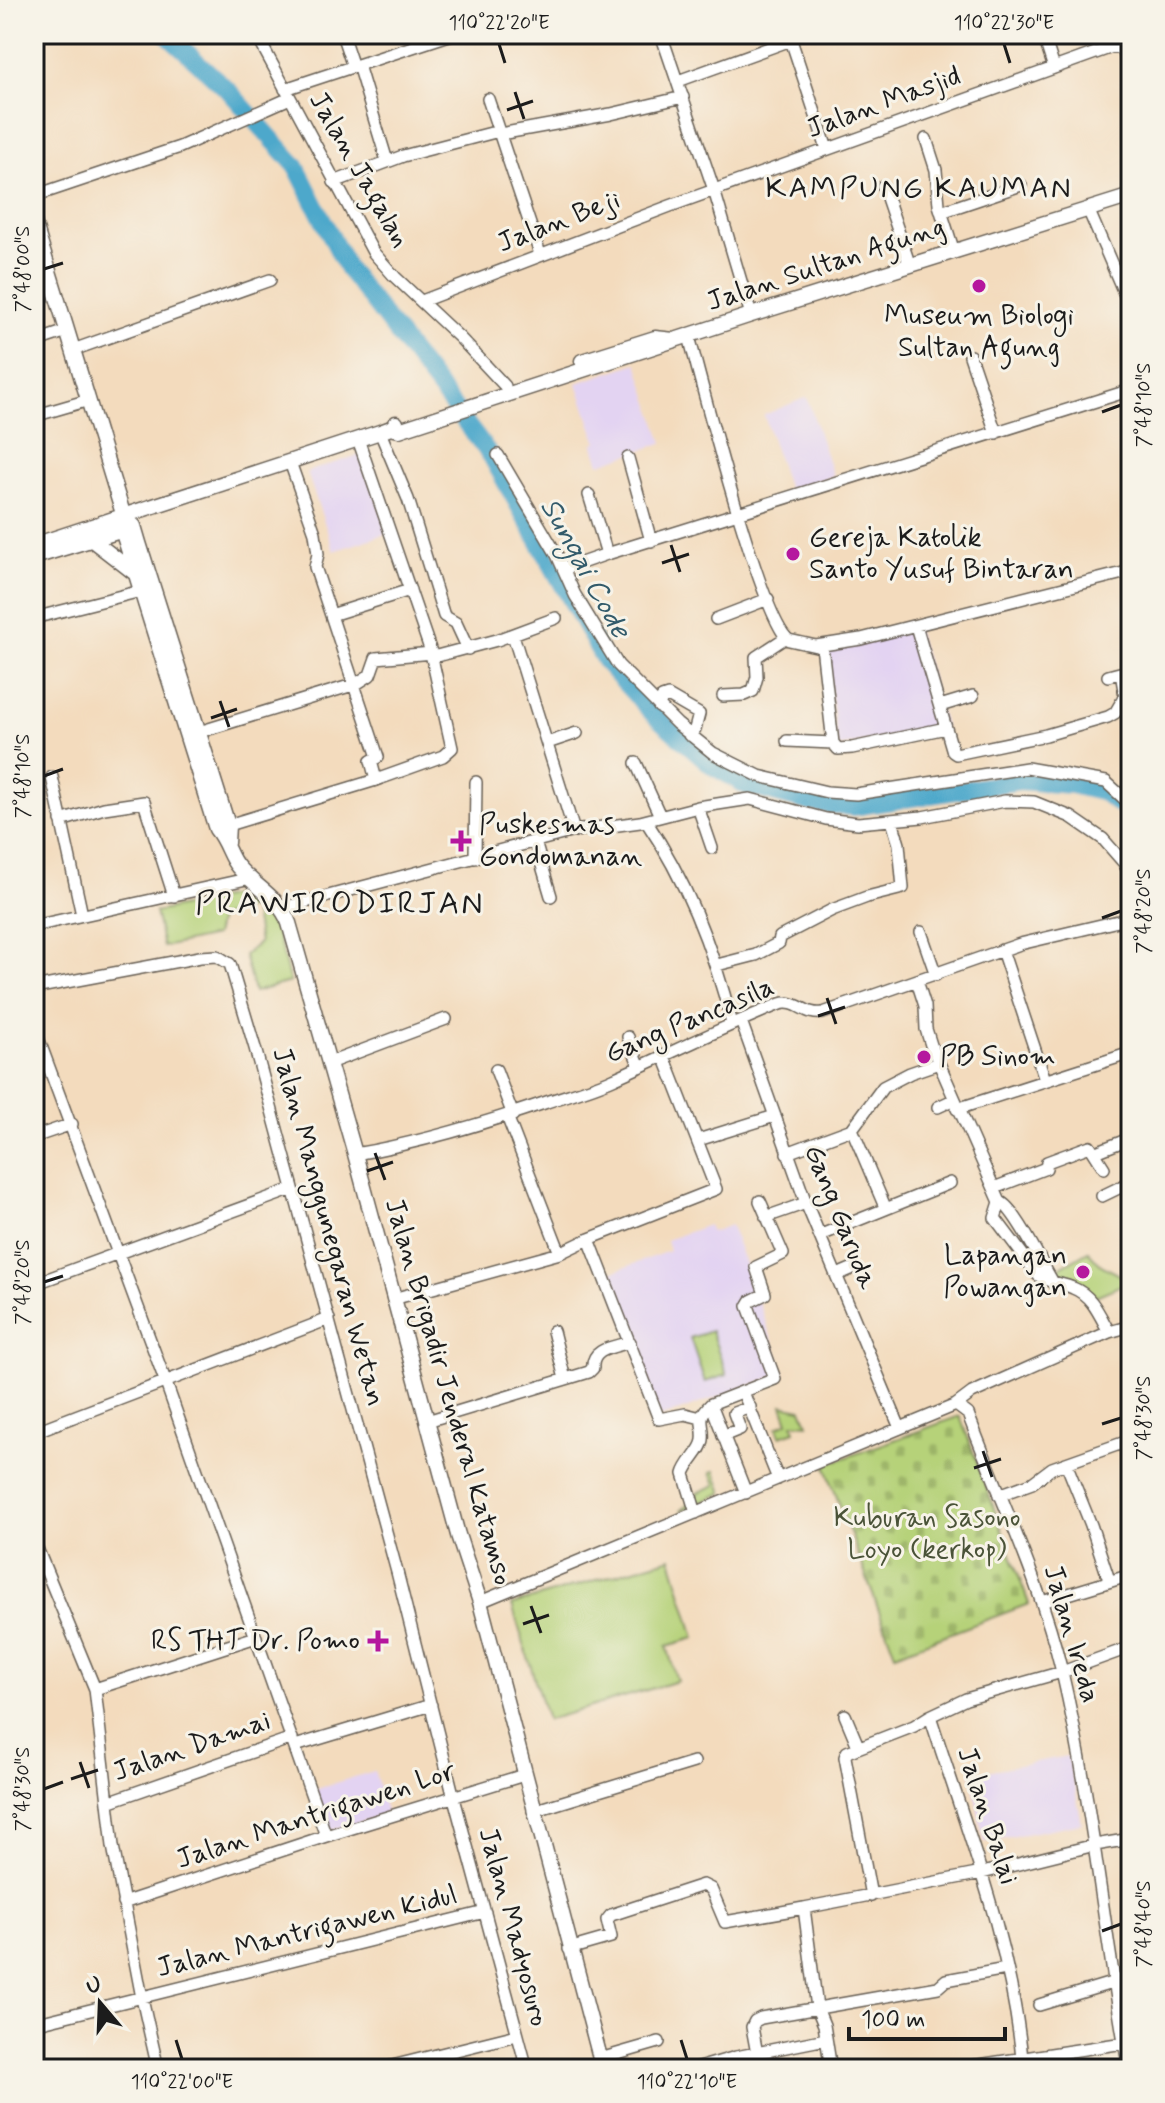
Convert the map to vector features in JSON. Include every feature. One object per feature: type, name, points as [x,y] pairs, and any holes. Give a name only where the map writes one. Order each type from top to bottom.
[{"type":"main road","name":"Jalan Sultan Agung","points":[[475,401],[1131,196]]},
{"type":"main road","points":[[34,222],[38,249],[228,825],[227,843]]},
{"type":"main road","name":"Jalan Sultan Agung","points":[[475,401],[505,386],[655,338],[674,341]]},
{"type":"main road","points":[[34,557],[92,540],[129,522],[386,430],[397,422],[417,420],[475,401]]},
{"type":"main road","points":[[34,545],[129,522]]},
{"type":"main road","points":[[129,522],[136,574],[216,829],[227,843],[235,863],[283,908]]},
{"type":"main road","points":[[92,540],[136,574]]},
{"type":"main road","name":"Jalan Brigadir Jenderal Katamso","points":[[283,908],[355,1154],[458,1535],[480,1602],[601,2064]]},
{"type":"street","name":"Jalan Jagalan","points":[[256,34],[373,252],[505,386]]},
{"type":"street","points":[[342,34],[356,66],[387,161]]},
{"type":"street","points":[[661,34],[714,190],[751,315]]},
{"type":"street","points":[[1043,34],[1054,68]]},
{"type":"street","points":[[34,196],[144,160],[245,120],[266,110],[287,94],[444,35]]},
{"type":"street","points":[[678,81],[791,40],[827,149]]},
{"type":"street","name":"Jalan Masjid","points":[[714,190],[1115,46],[1124,52],[1131,71]]},
{"type":"street","points":[[334,182],[387,161],[499,133],[650,106],[683,97]]},
{"type":"street","points":[[488,99],[540,254]]},
{"type":"street","points":[[926,139],[936,170],[941,212],[954,252]]},
{"type":"street","points":[[941,212],[1021,185]]},
{"type":"street","points":[[883,186],[910,266]]},
{"type":"street","name":"Jalan Beji","points":[[422,301],[714,190]]},
{"type":"street","points":[[1088,209],[1131,309]]},
{"type":"street","points":[[73,350],[270,280]]},
{"type":"street","points":[[34,342],[67,331]]},
{"type":"street","points":[[689,336],[738,514],[776,624],[785,638],[802,645],[822,646],[916,626],[1131,571]]},
{"type":"street","points":[[970,356],[996,433]]},
{"type":"street","points":[[564,569],[1131,390]]},
{"type":"street","points":[[34,416],[89,400]]},
{"type":"street","points":[[386,430],[445,618],[455,622],[468,649]]},
{"type":"street","points":[[228,825],[376,780],[436,759],[451,750],[432,653],[358,439]]},
{"type":"street","points":[[498,455],[612,656],[631,681],[713,753],[759,776],[827,792],[856,794],[1027,768],[1106,782],[1131,805]]},
{"type":"street","points":[[628,458],[651,541]]},
{"type":"street","points":[[290,462],[315,533],[318,554],[315,567],[378,757],[371,761],[376,780]]},
{"type":"street","points":[[589,495],[607,554]]},
{"type":"street","points":[[331,615],[410,590]]},
{"type":"street","points":[[34,618],[141,591]]},
{"type":"street","points":[[716,619],[768,599]]},
{"type":"street","points":[[199,732],[356,684],[370,675],[376,658],[468,649],[556,618]]},
{"type":"street","points":[[916,626],[956,754],[1108,717],[1125,696],[1126,671],[1108,676]]},
{"type":"street","points":[[513,635],[574,831]]},
{"type":"street","points":[[723,696],[751,693],[757,677],[756,657],[785,638]]},
{"type":"street","points":[[822,646],[833,743],[838,749],[946,728]]},
{"type":"street","points":[[659,707],[662,698],[668,696],[699,714],[689,735]]},
{"type":"street","points":[[940,706],[973,696]]},
{"type":"street","points":[[547,743],[577,733]]},
{"type":"street","points":[[787,741],[833,743]]},
{"type":"street","points":[[636,763],[660,816]]},
{"type":"street","points":[[52,777],[82,915]]},
{"type":"street","points":[[475,858],[476,782]]},
{"type":"street","points":[[283,908],[574,831],[646,821],[698,807],[750,799],[826,819],[858,823],[892,821],[1005,801],[1034,802],[1071,817],[1103,839],[1131,876]]},
{"type":"street","points":[[61,821],[104,808],[144,802],[174,896]]},
{"type":"street","points":[[698,807],[712,848]]},
{"type":"street","name":"Gang Garuda","points":[[646,821],[659,838],[703,928],[806,1203],[900,1428]]},
{"type":"street","points":[[717,965],[756,955],[779,943],[780,937],[832,910],[903,888],[899,844],[892,821]]},
{"type":"street","points":[[535,842],[551,896]]},
{"type":"street","points":[[34,926],[251,878]]},
{"type":"street","name":"Gang Pancasila","points":[[355,1154],[510,1115],[611,1081],[736,1022],[787,1002],[812,1014],[819,1014],[1002,950],[1131,918]]},
{"type":"street","points":[[921,932],[936,975]]},
{"type":"street","points":[[1002,950],[1045,1080]]},
{"type":"street","name":"Jalan Manggunegaran Wetan","points":[[34,988],[200,957],[222,958],[230,964],[329,1319],[431,1705]]},
{"type":"street","points":[[917,981],[925,1006],[926,1029],[955,1104],[1000,1202],[1007,1205],[1023,1229],[1054,1284],[1071,1287],[1085,1295],[1109,1332]]},
{"type":"street","points":[[329,1063],[446,1019]]},
{"type":"street","points":[[34,1027],[166,1383],[326,1836]]},
{"type":"street","points":[[628,1037],[640,1067]]},
{"type":"street","points":[[938,1107],[1045,1080],[1131,1053]]},
{"type":"street","points":[[393,1299],[560,1253],[716,1190],[664,1056]]},
{"type":"street","points":[[787,1153],[852,1129],[883,1087],[939,1063]]},
{"type":"street","points":[[496,1070],[560,1253]]},
{"type":"street","points":[[698,1140],[775,1116]]},
{"type":"street","points":[[34,1137],[72,1124]]},
{"type":"street","points":[[852,1129],[885,1207]]},
{"type":"street","points":[[1096,1152],[1131,1138]]},
{"type":"street","points":[[994,1188],[1046,1168],[1047,1162],[1086,1147],[1093,1147],[1104,1168]]},
{"type":"street","points":[[1102,1196],[1131,1182]]},
{"type":"street","points":[[821,1235],[950,1183]]},
{"type":"street","points":[[34,1284],[293,1189]]},
{"type":"street","points":[[696,1513],[684,1474],[703,1442],[701,1418],[711,1404],[775,1379],[748,1306],[751,1301],[765,1295],[756,1267],[783,1254],[760,1201]]},
{"type":"street","points":[[766,1217],[806,1203]]},
{"type":"street","points":[[589,1239],[659,1419],[685,1414],[701,1418]]},
{"type":"street","points":[[837,1275],[851,1269]]},
{"type":"street","points":[[34,1432],[329,1319]]},
{"type":"street","points":[[480,1602],[956,1405],[972,1393],[1109,1332],[1131,1326]]},
{"type":"street","points":[[553,1331],[565,1379]]},
{"type":"street","points":[[427,1421],[593,1370],[594,1357],[600,1352],[630,1342]]},
{"type":"street","points":[[743,1392],[778,1479]]},
{"type":"street","points":[[711,1404],[746,1493]]},
{"type":"street","name":"Jalan Ireda","points":[[956,1405],[968,1414],[1042,1602],[1062,1672],[1095,1845],[1115,1982],[1126,2018],[1124,2043],[1129,2069]]},
{"type":"street","points":[[723,1436],[740,1429],[734,1413],[750,1407]]},
{"type":"street","points":[[999,1495],[1032,1483],[1052,1468],[1131,1440]]},
{"type":"street","points":[[1066,1463],[1109,1580]]},
{"type":"street","points":[[34,1541],[95,1689],[123,1903],[158,2069]]},
{"type":"street","points":[[1042,1602],[1131,1575]]},
{"type":"street","points":[[95,1689],[256,1637]]},
{"type":"street","points":[[871,1896],[845,1757],[847,1752],[914,1726],[966,1699],[1062,1672],[1131,1647]]},
{"type":"street","name":"Jalan Damai","points":[[108,1802],[293,1742],[431,1705]]},
{"type":"street","name":"Jalan Madyosuro","points":[[431,1705],[527,2069]]},
{"type":"street","points":[[845,1715],[858,1746]]},
{"type":"street","name":"Jalan Balai","points":[[930,1716],[982,1873],[1006,1969],[1023,2063]]},
{"type":"street","points":[[533,1811],[694,1762]]},
{"type":"street","name":"Jalan Mantrigawen Lor","points":[[123,1903],[524,1775]]},
{"type":"street","points":[[569,1949],[611,1937],[607,1920],[611,1915],[703,1885],[711,1889],[725,1922],[871,1896],[1131,1839]]},
{"type":"street","points":[[804,1908],[817,2008],[824,2025],[831,2069]]},
{"type":"street","name":"Jalan Mantrigawen Kidul","points":[[34,2024],[485,1912]]},
{"type":"street","points":[[757,2054],[752,2027],[755,2021],[938,1987],[946,1980],[1006,1969]]},
{"type":"street","points":[[1039,2005],[1115,1982]]},
{"type":"street","points":[[380,2069],[517,2035]]},
{"type":"street","points":[[695,2069],[826,2039]]},
{"type":"street","points":[[601,2064],[659,2042]]},
{"type":"street","points":[[952,2069],[1023,2063],[1124,2043]]},
{"type":"shaded area","points":[[637,363],[663,443],[600,464],[593,443],[597,442],[577,383]]},
{"type":"shaded area","points":[[807,397],[833,476],[788,490],[764,415]]},
{"type":"shaded area","points":[[362,454],[389,533],[334,551],[307,472]]},
{"type":"shaded area","points":[[916,627],[945,727],[838,747],[826,650]]},
{"type":"shaded area","points":[[708,1225],[711,1232],[731,1225],[784,1373],[660,1418],[607,1274],[669,1251],[666,1240]]},
{"type":"shaded area","points":[[1068,1756],[1082,1823],[984,1842],[971,1774]]},
{"type":"shaded area","points":[[374,1771],[387,1814],[326,1832],[313,1790]]},
{"type":"green space","points":[[237,895],[250,899],[269,917],[290,982],[254,992],[244,955],[259,943],[253,907],[219,918],[215,936],[163,947],[155,912]]},
{"type":"green space","name":"Lapangan Powangan","points":[[1088,1251],[1101,1265],[1131,1281],[1096,1296],[1049,1274]]},
{"type":"green space","points":[[711,1331],[727,1375],[705,1382],[690,1338]]},
{"type":"green space","points":[[782,1405],[802,1409],[808,1424],[793,1423],[795,1431],[780,1436],[777,1427],[788,1422]]},
{"type":"green space","name":"Kuburan Sasono Loyo (kerkop)","points":[[960,1416],[1029,1604],[895,1654],[825,1465]]},
{"type":"green space","points":[[715,1471],[723,1493],[681,1511],[697,1493],[716,1485],[711,1472]]},
{"type":"green space","points":[[671,1558],[695,1638],[667,1646],[677,1681],[547,1720],[512,1605]]},
{"type":"waterway","name":"Sungai Code","points":[[167,34],[229,91],[296,166],[347,268],[491,456],[606,663],[653,714],[714,767],[747,786],[812,803],[853,807],[1019,781],[1071,785],[1104,793],[1131,814]]},
{"type":"place","name":"Museum Biologi Sultan Agung","points":[[979,286]]},
{"type":"place","name":"Gereja Katolik Santo Yusuf Bintaran","points":[[793,554]]},
{"type":"place","name":"Puskesmas Gondomanan","points":[[461,841]]},
{"type":"place","name":"PB Sinom","points":[[924,1057]]},
{"type":"place","name":"Lapangan Powangan","points":[[1083,1272]]},
{"type":"place","name":"RS THT Dr. Pomo","points":[[378,1641]]},
{"type":"district","name":"KAMPUNG KAUMAN","points":[[919,188]]},
{"type":"district","name":"PRAWIRODIRJAN","points":[[340,904]]}]
